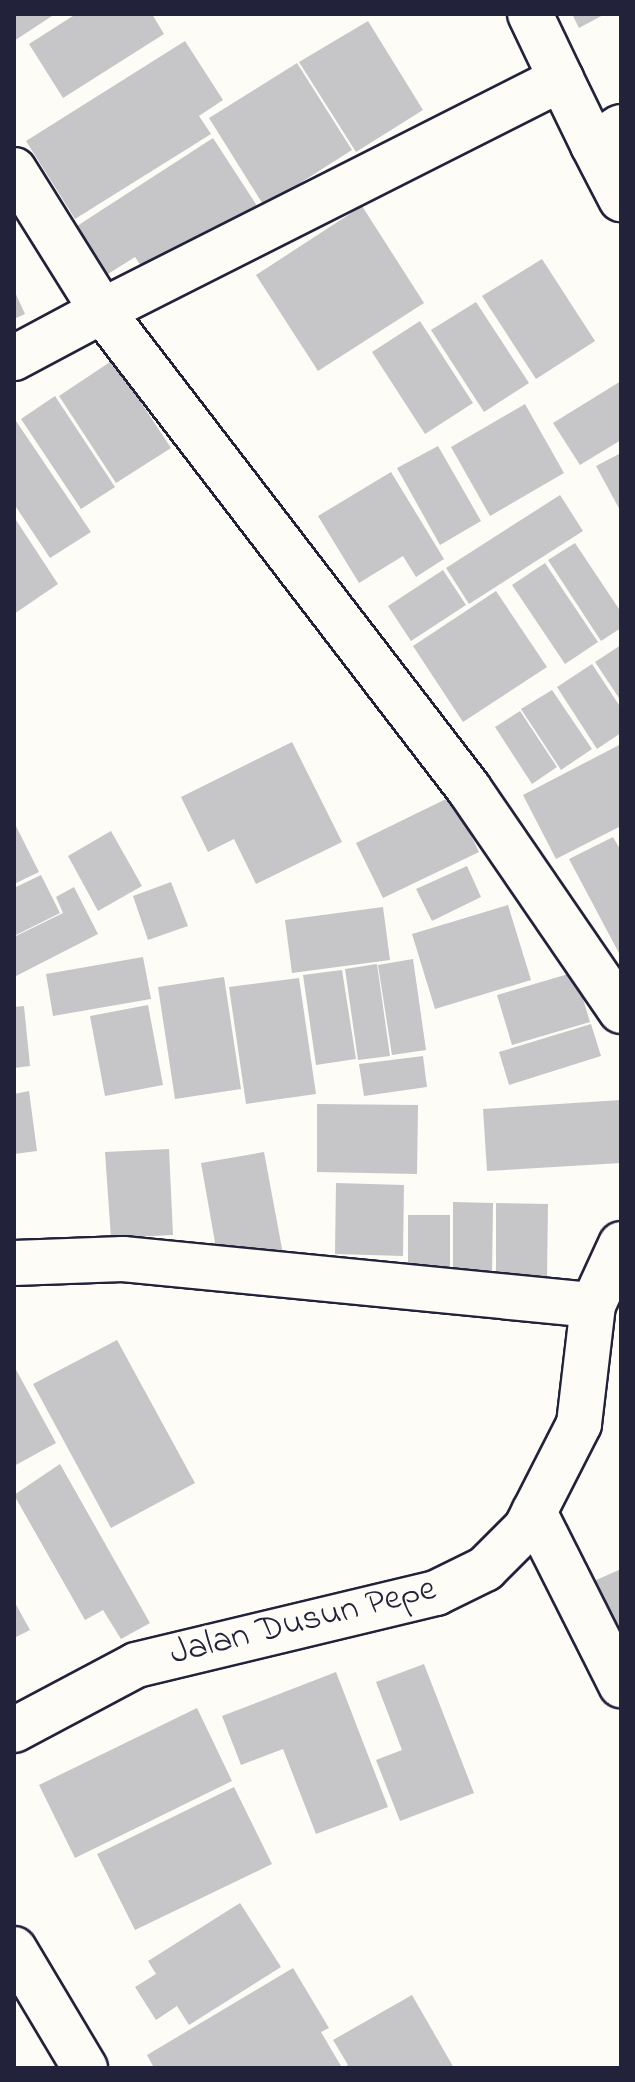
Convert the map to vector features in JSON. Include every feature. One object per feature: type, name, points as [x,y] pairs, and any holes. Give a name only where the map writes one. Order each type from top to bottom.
[{"type":"street","points":[[530,14],[561,79],[607,136],[621,199]]},
{"type":"street","points":[[14,358],[561,79]]},
{"type":"street","points":[[14,170],[102,311],[469,789],[621,1011]]},
{"type":"street","name":"Jalan Dusun Pepe","points":[[14,1730],[136,1665],[436,1593],[485,1569],[534,1512],[579,1424],[593,1305],[621,1244]]},
{"type":"street","points":[[14,1263],[123,1259],[593,1305]]},
{"type":"street","points":[[534,1512],[621,1685]]},
{"type":"street","points":[[14,1949],[85,2068]]},
{"type":"building","points":[[14,14],[55,14],[14,41]]},
{"type":"building","points":[[76,14],[152,14],[164,34],[63,98],[29,44]]},
{"type":"building","points":[[572,14],[605,14],[579,28]]},
{"type":"building","points":[[368,21],[423,110],[356,152],[299,62]]},
{"type":"building","points":[[185,41],[223,100],[199,116],[211,134],[75,219],[26,141]]},
{"type":"building","points":[[297,63],[352,150],[264,206],[209,118]]},
{"type":"building","points":[[213,138],[259,209],[149,278],[135,257],[108,274],[77,226]]},
{"type":"building","points":[[362,206],[424,303],[318,371],[256,275]]},
{"type":"building","points":[[542,259],[595,341],[536,379],[482,296]]},
{"type":"building","points":[[14,290],[25,314],[14,319]]},
{"type":"building","points":[[476,302],[529,383],[484,412],[431,330]]},
{"type":"building","points":[[420,321],[473,403],[425,434],[372,352]]},
{"type":"building","points":[[113,360],[171,448],[116,483],[59,396]]},
{"type":"building","points":[[621,381],[621,440],[580,465],[553,423]]},
{"type":"building","points":[[55,396],[115,487],[81,509],[21,419]]},
{"type":"building","points":[[525,404],[564,473],[490,516],[451,447]]},
{"type":"building","points":[[14,418],[91,532],[50,558],[14,504]]},
{"type":"building","points":[[438,446],[481,521],[440,545],[397,468]]},
{"type":"building","points":[[621,453],[621,512],[596,466]]},
{"type":"building","points":[[391,472],[444,559],[416,577],[403,556],[359,583],[318,516]]},
{"type":"building","points":[[560,495],[583,531],[469,604],[446,568]]},
{"type":"building","points":[[14,517],[58,584],[14,614]]},
{"type":"building","points":[[575,543],[621,612],[621,628],[601,641],[548,560]]},
{"type":"building","points":[[545,563],[598,642],[565,664],[512,585]]},
{"type":"building","points":[[443,570],[466,605],[411,641],[388,606]]},
{"type":"building","points":[[496,591],[547,667],[463,722],[413,646]]},
{"type":"building","points":[[621,645],[621,701],[595,662]]},
{"type":"building","points":[[592,664],[621,708],[621,733],[597,749],[557,687]]},
{"type":"building","points":[[552,690],[592,749],[561,770],[521,709]]},
{"type":"building","points":[[520,711],[557,767],[532,784],[495,727]]},
{"type":"building","points":[[292,742],[342,842],[256,884],[234,839],[208,852],[181,797]]},
{"type":"building","points":[[621,744],[621,826],[556,859],[523,795]]},
{"type":"building","points":[[452,796],[479,852],[383,898],[356,843]]},
{"type":"building","points":[[14,822],[39,872],[14,884]]},
{"type":"building","points":[[111,831],[142,886],[98,911],[68,856]]},
{"type":"building","points":[[613,837],[621,851],[621,957],[569,859]]},
{"type":"building","points":[[467,866],[481,897],[432,921],[416,889]]},
{"type":"building","points":[[41,875],[60,913],[14,936],[14,888]]},
{"type":"building","points":[[171,882],[188,926],[148,940],[133,896]]},
{"type":"building","points":[[74,887],[98,934],[16,976],[14,937],[63,913],[56,897]]},
{"type":"building","points":[[508,905],[531,980],[435,1009],[412,934]]},
{"type":"building","points":[[383,907],[390,960],[292,973],[285,920]]},
{"type":"building","points":[[143,957],[151,999],[53,1016],[46,974]]},
{"type":"building","points":[[413,959],[426,1050],[392,1055],[378,965]]},
{"type":"building","points":[[377,964],[390,1056],[358,1060],[345,969]]},
{"type":"building","points":[[342,970],[356,1059],[316,1065],[303,975]]},
{"type":"building","points":[[575,972],[590,1022],[512,1045],[497,995]]},
{"type":"building","points":[[224,977],[241,1089],[175,1099],[158,987]]},
{"type":"building","points":[[299,978],[316,1094],[246,1104],[229,987]]},
{"type":"building","points":[[148,1005],[163,1085],[105,1096],[90,1016]]},
{"type":"building","points":[[24,1006],[30,1066],[14,1068],[14,1007]]},
{"type":"building","points":[[591,1024],[601,1056],[509,1085],[499,1052]]},
{"type":"building","points":[[423,1056],[427,1087],[364,1096],[359,1064]]},
{"type":"building","points":[[29,1091],[37,1151],[14,1154],[14,1094]]},
{"type":"building","points":[[621,1100],[621,1163],[487,1171],[483,1109]]},
{"type":"building","points":[[317,1104],[418,1105],[417,1174],[317,1172]]},
{"type":"building","points":[[169,1149],[173,1235],[111,1238],[105,1152]]},
{"type":"building","points":[[264,1152],[283,1254],[219,1265],[201,1163]]},
{"type":"building","points":[[336,1183],[404,1185],[403,1256],[335,1254]]},
{"type":"building","points":[[453,1202],[493,1203],[492,1277],[453,1276]]},
{"type":"building","points":[[496,1203],[548,1204],[547,1279],[496,1278]]},
{"type":"building","points":[[408,1215],[450,1215],[450,1275],[408,1274]]},
{"type":"building","points":[[117,1340],[195,1483],[111,1528],[33,1384]]},
{"type":"building","points":[[14,1366],[56,1443],[14,1466]]},
{"type":"building","points":[[60,1464],[150,1623],[121,1639],[103,1610],[85,1620],[14,1495]]},
{"type":"building","points":[[621,1569],[621,1643],[594,1581]]},
{"type":"building","points":[[14,1601],[30,1630],[14,1638]]},
{"type":"building","points":[[424,1664],[474,1793],[400,1821],[376,1760],[402,1750],[376,1682]]},
{"type":"building","points":[[336,1672],[388,1807],[316,1834],[283,1749],[241,1765],[222,1716]]},
{"type":"building","points":[[197,1708],[232,1781],[75,1858],[39,1785]]},
{"type":"building","points":[[234,1787],[272,1864],[135,1930],[97,1854]]},
{"type":"building","points":[[240,1903],[281,1967],[189,2025],[177,2006],[156,2020],[135,1987],[156,1974],[148,1961]]},
{"type":"building","points":[[293,1968],[329,2028],[321,2032],[341,2066],[154,2068],[147,2055]]},
{"type":"building","points":[[412,1995],[454,2068],[342,2068],[348,2065],[333,2040]]}]
